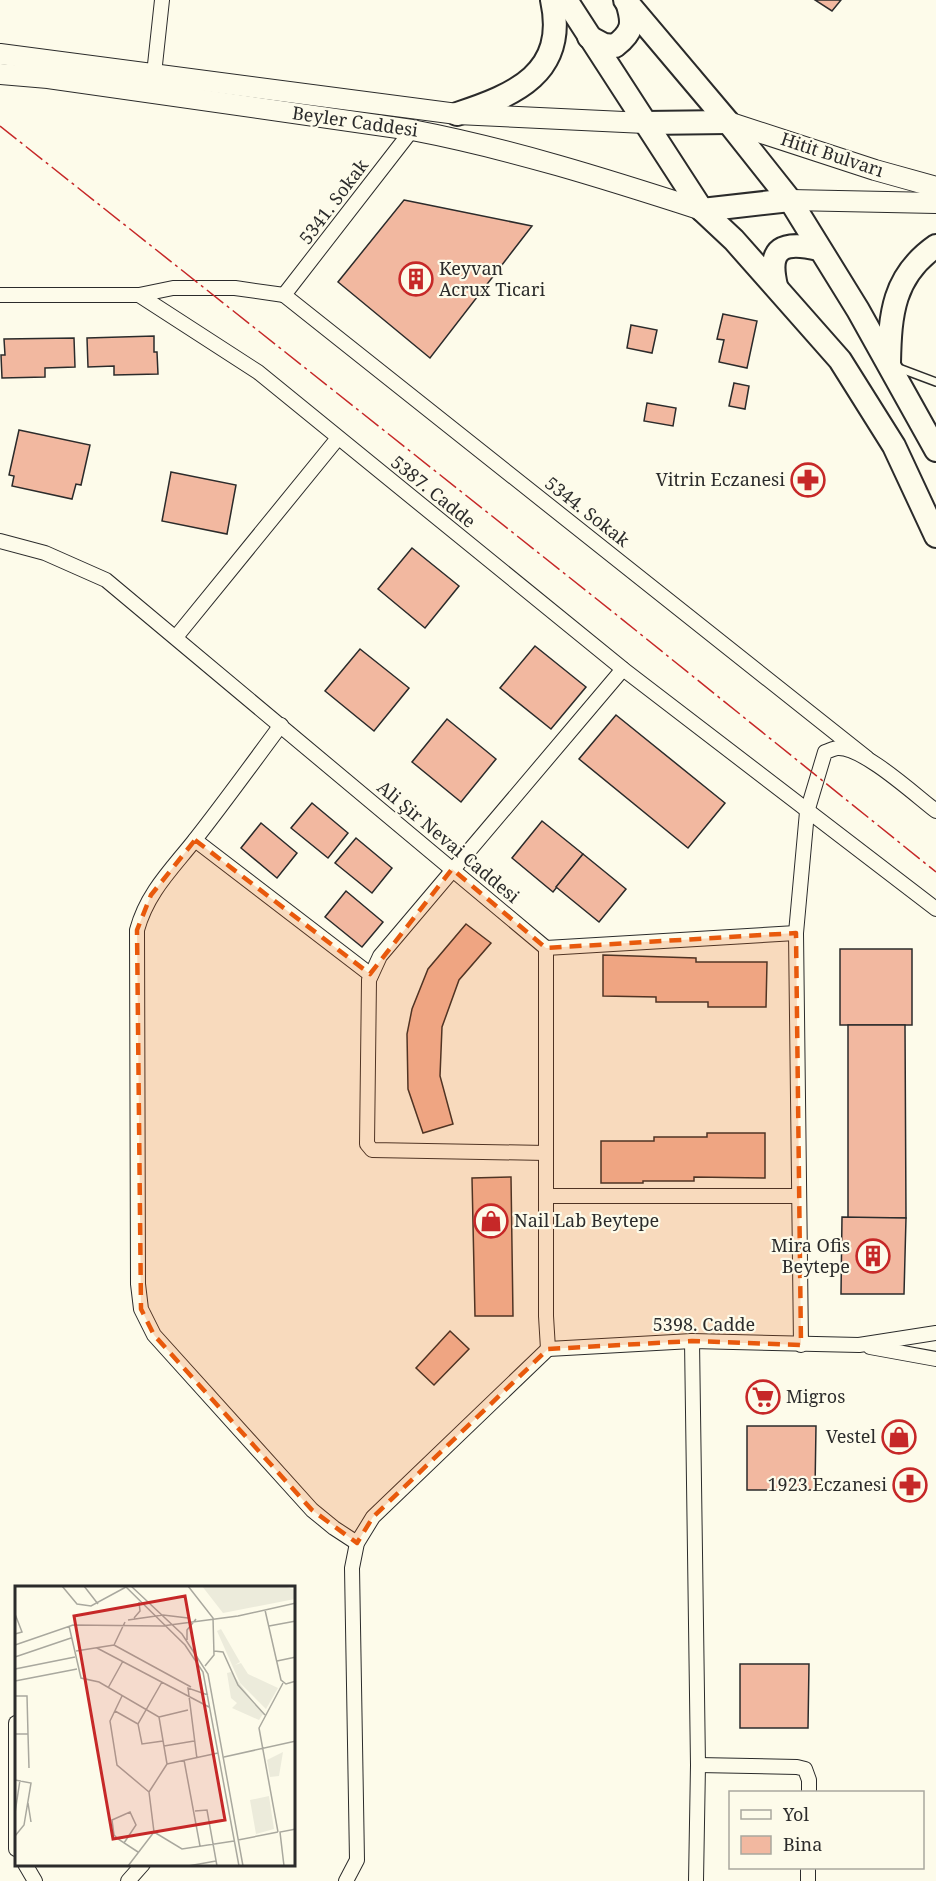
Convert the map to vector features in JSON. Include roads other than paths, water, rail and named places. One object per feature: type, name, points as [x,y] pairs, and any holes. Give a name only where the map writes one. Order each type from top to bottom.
[{"type":"main road","points":[[457,114],[496,101],[514,92],[529,82],[540,70],[554,36],[555,16],[552,0]]},
{"type":"main road","points":[[566,0],[702,210],[734,240],[840,360],[894,446],[936,536]]},
{"type":"main road","points":[[589,37],[603,45],[615,46],[621,41],[629,33],[632,24],[626,1]]},
{"type":"main road","points":[[626,1],[790,200],[858,310],[936,450]]},
{"type":"main road","name":"Beyler Caddesi","points":[[0,54],[457,114],[645,123]]},
{"type":"main road","name":"Beyler Caddesi","points":[[0,74],[48,78],[412,130],[464,140],[584,172],[702,210]]},
{"type":"main road","points":[[645,123],[728,122]]},
{"type":"main road","name":"Hitit Bulvarı","points":[[728,122],[875,170],[936,187]]},
{"type":"main road","points":[[702,210],[790,200]]},
{"type":"main road","name":"Hitit Bulvarı","points":[[790,200],[936,203]]},
{"type":"main road","points":[[776,286],[772,268],[780,250],[800,244],[819,249]]},
{"type":"main road","points":[[888,364],[891,320],[898,291],[904,277],[936,246]]},
{"type":"street","points":[[154,74],[162,0]]},
{"type":"street","name":"5341. Sokak","points":[[284,295],[412,130]]},
{"type":"street","points":[[0,295],[139,295],[173,288],[235,288],[284,295]]},
{"type":"street","name":"5387. Cadde","points":[[139,295],[258,372],[623,669],[936,909]]},
{"type":"street","name":"5344. Sokak","points":[[284,295],[936,811]]},
{"type":"street","points":[[176,637],[338,438]]},
{"type":"street","name":"Ali Şir Nevai Caddesi","points":[[0,541],[45,553],[106,580],[546,948]]},
{"type":"street","points":[[546,1153],[372,1150],[367,1144],[367,994],[371,975],[380,956],[623,669]]},
{"type":"street","points":[[281,725],[151,895],[142,910],[137,930],[138,1284],[141,1309],[154,1335],[312,1510],[357,1544]]},
{"type":"street","points":[[801,1345],[796,933],[807,812],[825,752],[837,748],[850,750],[867,758]]},
{"type":"street","points":[[195,840],[371,975]]},
{"type":"street","points":[[346,1881],[357,1860],[352,1568],[357,1544],[373,1517],[548,1349],[546,948],[796,933]]},
{"type":"street","points":[[546,1196],[799,1196]]},
{"type":"street","name":"5398. Cadde","points":[[548,1349],[692,1341],[859,1345],[936,1333]]},
{"type":"street","points":[[692,1341],[698,1765],[696,1881]]},
{"type":"street","name":"5398. Cadde","points":[[859,1345],[936,1359]]},
{"type":"street","points":[[698,1765],[797,1767],[805,1769],[809,1779],[809,1791]]},
{"type":"street","points":[[27,1866],[35,1881]]},
{"type":"street","points":[[128,1881],[141,1866]]},
{"type":"lane","points":[[888,364],[936,382]]},
{"type":"place","name":"Keyvan Acrux Ticari","points":[[416,279]]},
{"type":"place","name":"Vitrin Eczanesi","points":[[808,480]]},
{"type":"place","name":"Nail Lab Beytepe","points":[[491,1221]]},
{"type":"place","name":"Mira Ofis Beytepe","points":[[873,1256]]},
{"type":"place","name":"Migros","points":[[763,1397]]},
{"type":"place","name":"Vestel","points":[[899,1437]]},
{"type":"place","name":"1923 Eczanesi","points":[[910,1485]]}]
